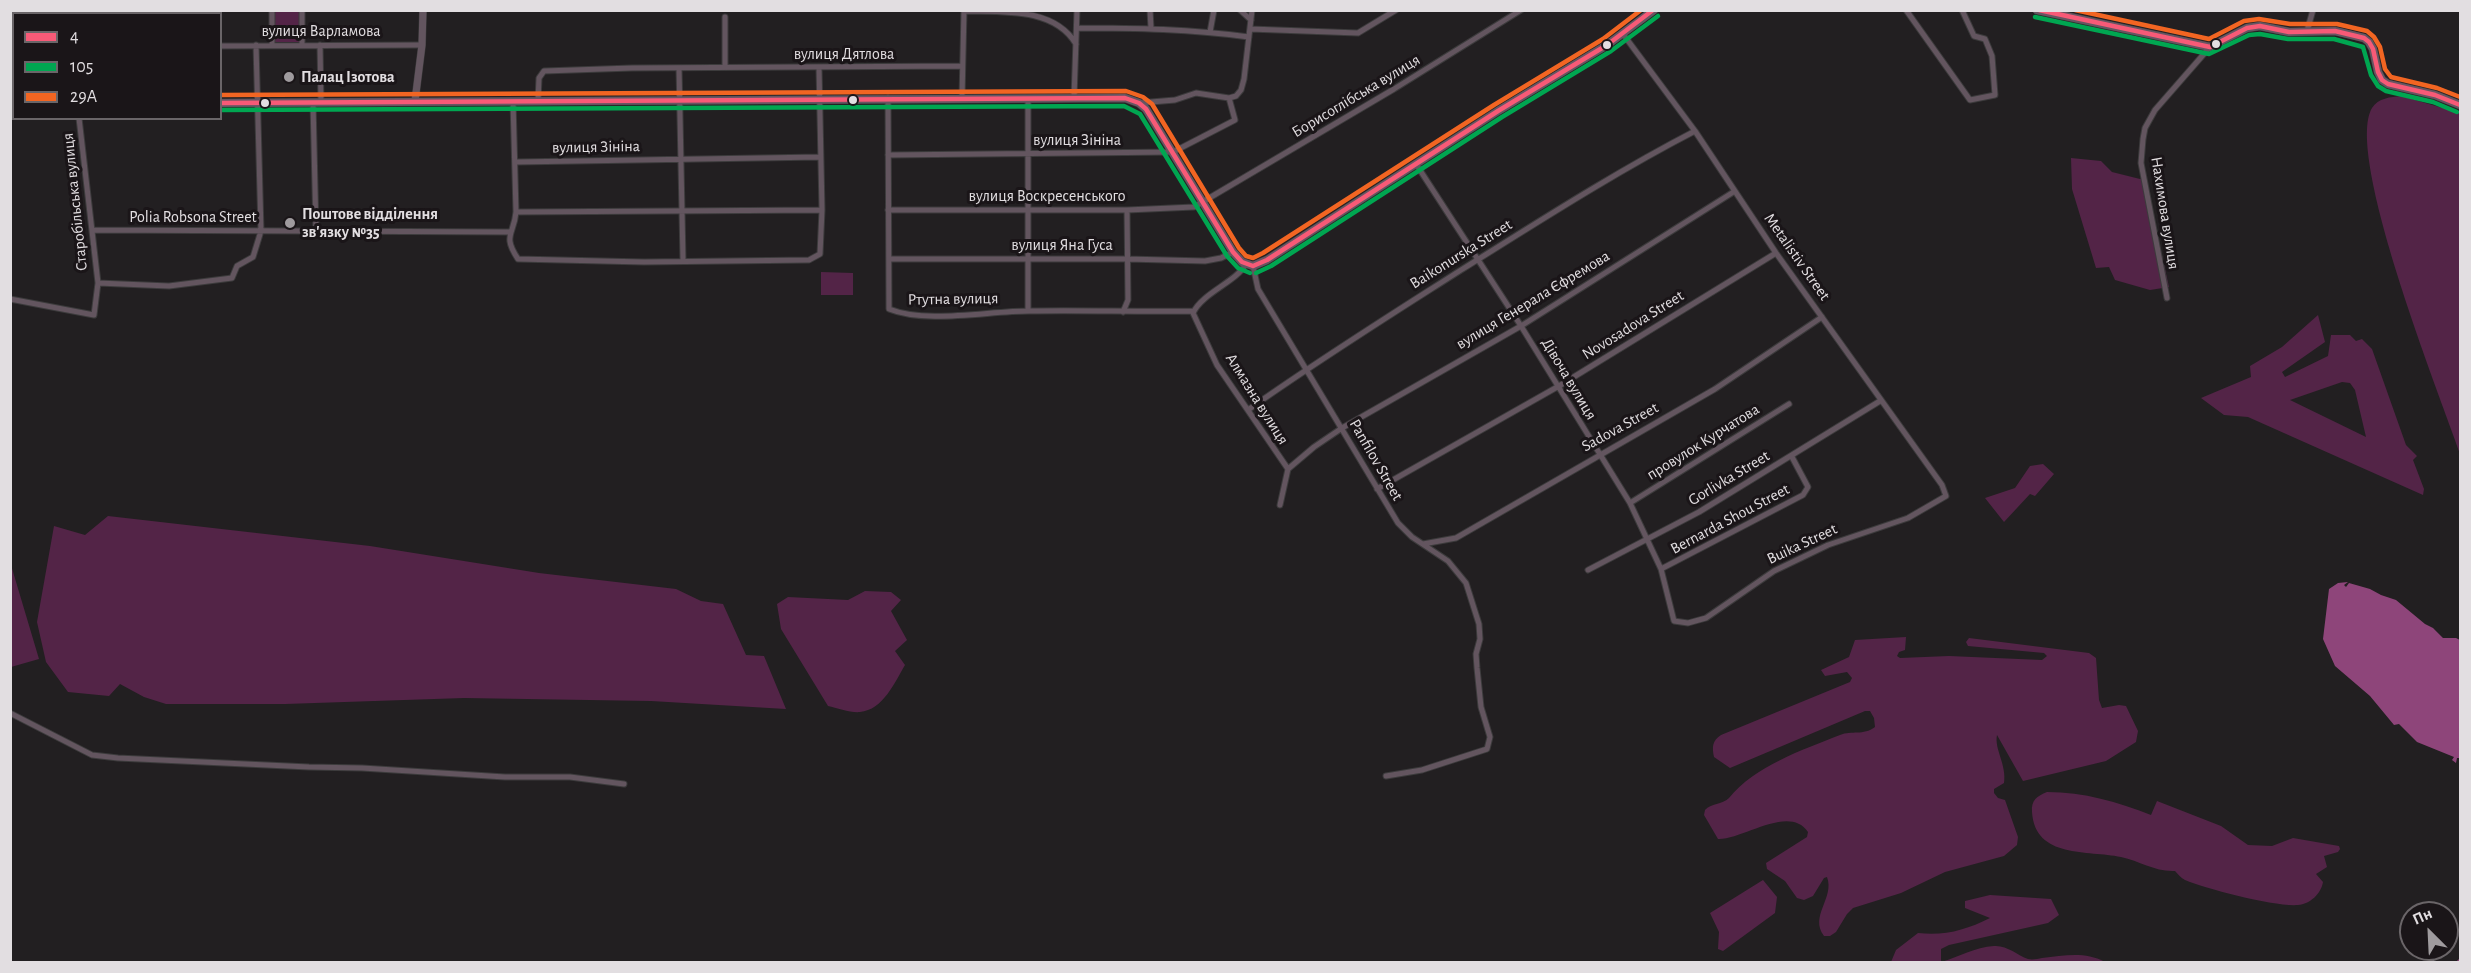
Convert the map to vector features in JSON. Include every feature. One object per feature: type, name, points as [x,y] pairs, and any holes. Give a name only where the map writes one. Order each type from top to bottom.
[{"type":"main road","points":[[222,103],[1125,98],[1138,103],[1150,116],[1233,252],[1250,265],[1267,260],[1623,34],[1654,10]]},
{"type":"main road","points":[[2037,10],[2210,47],[2247,28],[2260,26],[2289,32],[2335,31],[2364,38],[2373,49],[2382,80],[2388,84],[2435,95],[2460,105]]},
{"type":"street","points":[[272,10],[272,44]]},
{"type":"street","points":[[302,10],[302,44]]},
{"type":"street","points":[[415,101],[422,45],[423,10]]},
{"type":"street","points":[[1074,98],[1077,10]]},
{"type":"street","points":[[1150,10],[1151,28]]},
{"type":"street","points":[[1210,32],[1214,10]]},
{"type":"street","points":[[1240,10],[1251,20]]},
{"type":"street","points":[[1138,103],[1175,100],[1196,93],[1229,98],[1236,96],[1241,90],[1252,10]]},
{"type":"street","points":[[1250,29],[1358,33],[1396,10]]},
{"type":"street","name":"Борисоглібська вулиця","points":[[1204,203],[1521,10]]},
{"type":"street","points":[[1906,10],[1970,100],[1995,95],[1992,56],[1985,39],[1974,36],[1962,10]]},
{"type":"street","points":[[2307,31],[2313,10]]},
{"type":"street","points":[[962,98],[964,11],[1022,12],[1059,25],[1069,33],[1076,44]]},
{"type":"street","points":[[725,67],[726,17]]},
{"type":"street","points":[[1077,28],[1151,28],[1249,37]]},
{"type":"street","name":"Metalistiv Street","points":[[1623,34],[1695,131],[1776,252],[1942,485],[1946,496]]},
{"type":"street","points":[[98,283],[169,286],[232,278],[237,266],[253,257],[261,231],[256,45]]},
{"type":"street","points":[[316,231],[320,45]]},
{"type":"street","name":"вулиця Варламова","points":[[222,46],[422,45]]},
{"type":"street","name":"Нахимова вулиця","points":[[2166,298],[2141,163],[2143,139],[2145,128],[2155,110],[2210,47]]},
{"type":"street","name":"вулиця Дятлова","points":[[538,101],[539,78],[544,70],[962,66]]},
{"type":"street","points":[[679,68],[679,159],[683,260]]},
{"type":"street","points":[[513,101],[516,212],[515,221],[509,232],[511,249],[518,259],[644,262],[809,260],[820,254],[822,210],[819,68]]},
{"type":"street","points":[[1028,98],[1030,154],[1028,311]]},
{"type":"street","name":"вулиця Зініна","points":[[888,155],[1173,152],[1235,120],[1229,98]]},
{"type":"street","name":"Ртутна вулиця","points":[[888,99],[889,309],[901,314],[944,315],[1028,311],[1193,312]]},
{"type":"street","name":"Старобільська вулиця","points":[[10,299],[94,315],[98,283],[79,120]]},
{"type":"street","name":"Baikonurska Street","points":[[1248,410],[1306,368],[1479,259],[1638,160],[1695,131]]},
{"type":"street","name":"вулиця Зініна","points":[[516,162],[820,157]]},
{"type":"street","name":"Дівоча вулиця","points":[[1416,164],[1479,259],[1630,503],[1661,569],[1674,621]]},
{"type":"street","name":"вулиця Генерала Єфремова","points":[[1342,428],[1521,326],[1735,191]]},
{"type":"street","name":"вулиця Воскресенського","points":[[888,210],[1126,210],[1194,207],[1204,203]]},
{"type":"street","points":[[516,212],[822,210]]},
{"type":"street","points":[[1123,312],[1128,300],[1126,210]]},
{"type":"street","name":"Polia Robsona Street","points":[[93,230],[509,232]]},
{"type":"street","name":"вулиця Яна Гуса","points":[[889,259],[1205,261],[1221,258],[1233,252]]},
{"type":"street","name":"Novosadova Street","points":[[1377,489],[1559,387],[1776,252]]},
{"type":"street","points":[[1193,312],[1221,285],[1250,265]]},
{"type":"street","name":"Panfilov Street","points":[[1250,265],[1258,289],[1398,523],[1422,544],[1448,561],[1466,583],[1479,624],[1480,639],[1476,654],[1481,707],[1491,737],[1487,749],[1422,770],[1386,776]]},
{"type":"street","name":"Алмазна вулиця","points":[[1193,312],[1217,365],[1288,469],[1342,428]]},
{"type":"street","name":"Sadova Street","points":[[1422,544],[1456,538],[1715,389],[1822,317]]},
{"type":"street","name":"Gorlivka Street","points":[[1588,570],[1647,540],[1792,457],[1880,401]]},
{"type":"street","name":"провулок Курчатова","points":[[1630,503],[1789,404]]},
{"type":"street","name":"Bernarda Shou Street","points":[[1661,569],[1803,495],[1808,487],[1792,457]]},
{"type":"street","points":[[1280,505],[1288,469]]},
{"type":"street","name":"Buika Street","points":[[1674,621],[1688,623],[1706,618],[1774,571],[1828,545],[1908,518],[1946,496]]},
{"type":"street","points":[[10,713],[92,755],[494,777],[570,777],[624,784]]},
{"type":"shaded area","points":[[273,11],[300,11],[300,42],[273,42]]},
{"type":"shaded area","points":[[2401,96],[2460,113],[2460,453],[2398,276],[2382,223],[2371,174],[2367,134],[2372,108],[2381,100]]},
{"type":"shaded area","points":[[2071,158],[2101,161],[2112,172],[2140,179],[2145,178],[2169,287],[2150,290],[2115,280],[2109,267],[2096,268],[2072,189]]},
{"type":"shaded area","points":[[821,272],[853,273],[853,295],[821,295]]},
{"type":"shaded area","points":[[2318,315],[2325,342],[2282,372],[2285,377],[2328,356],[2331,335],[2350,335],[2356,341],[2362,339],[2372,349],[2406,445],[2417,456],[2413,460],[2424,489],[2423,495],[2248,417],[2224,415],[2201,398],[2251,377],[2250,366],[2282,347]],"holes":[[[2342,382],[2350,383],[2355,390],[2366,437],[2290,400]]]},
{"type":"shaded area","points":[[2043,464],[2054,474],[2035,496],[2030,494],[2004,522],[1985,498],[2015,488],[2030,466]]},
{"type":"shaded area","points":[[108,516],[370,546],[539,573],[676,589],[701,601],[723,604],[746,655],[764,656],[786,709],[651,701],[464,698],[285,704],[166,704],[144,697],[120,684],[109,696],[68,692],[46,662],[37,622],[54,526],[85,535]]},
{"type":"shaded area","points":[[11,565],[39,659],[10,667]]},
{"type":"shaded area","points":[[2348,582],[2344,585],[2346,587],[2349,583],[2396,600],[2443,638],[2460,640],[2460,758],[2457,758],[2456,763],[2452,760],[2454,757],[2417,742],[2399,724],[2394,725],[2370,696],[2335,666],[2323,639],[2329,589],[2338,583]]},
{"type":"shaded area","points":[[865,591],[891,592],[901,600],[891,611],[907,640],[895,651],[905,665],[892,687],[882,701],[875,706],[856,712],[828,706],[781,629],[777,604],[788,597],[848,600]]},
{"type":"shaded area","points":[[1906,637],[1905,650],[1899,652],[1897,656],[1900,658],[1949,656],[2042,660],[2047,656],[2044,653],[1968,646],[1966,642],[1969,638],[2089,653],[2096,658],[2099,700],[2102,708],[2126,706],[2138,731],[2136,742],[2106,761],[2023,781],[1997,735],[2004,783],[1994,789],[1994,793],[1998,798],[2005,800],[2018,837],[2017,845],[2004,856],[1945,872],[1901,893],[1853,908],[1836,932],[1830,936],[1824,936],[1819,921],[1828,892],[1827,877],[1824,878],[1813,896],[1804,900],[1797,898],[1785,881],[1767,869],[1766,863],[1807,837],[1808,832],[1800,824],[1789,821],[1765,825],[1728,838],[1718,839],[1704,815],[1705,810],[1726,800],[1752,777],[1780,760],[1840,735],[1871,730],[1875,727],[1870,711],[1865,711],[1730,768],[1714,757],[1713,744],[1721,735],[1850,682],[1852,678],[1847,672],[1825,676],[1821,670],[1849,657],[1855,640]]},
{"type":"shaded area","points":[[2047,792],[2100,799],[2151,815],[2157,801],[2221,826],[2248,845],[2272,846],[2293,838],[2339,846],[2340,849],[2338,852],[2324,856],[2327,867],[2316,874],[2323,882],[2322,886],[2311,900],[2298,905],[2288,905],[2258,900],[2195,884],[2184,879],[2175,871],[2161,870],[2121,857],[2065,850],[2053,845],[2043,838],[2035,827],[2032,812],[2035,799]]},
{"type":"shaded area","points":[[1763,880],[1777,897],[1775,913],[1723,951],[1718,949],[1719,932],[1710,913]]},
{"type":"shaded area","points":[[1990,895],[2051,899],[2059,915],[2048,923],[1949,945],[1941,949],[1941,962],[1891,962],[1896,950],[1918,933],[1937,934],[1955,931],[1990,918],[1965,908],[1965,901]]},
{"type":"shaded area","points":[[1999,946],[2030,959],[2082,955],[2105,962],[1941,962],[1974,950]]},
{"type":"waterway","points":[[2457,962],[2460,959]]},
{"type":"transit line","name":"29A","points":[[222,95],[1126,91],[1143,97],[1152,104],[1239,248],[1246,256],[1253,258],[1494,105],[1603,39],[1641,10]]},
{"type":"transit line","name":"4","points":[[1253,266],[1267,260],[1498,111],[1607,45],[1653,10]]},
{"type":"transit line","name":"4","points":[[2039,10],[2210,47],[2247,28],[2260,26],[2289,32],[2335,31],[2364,38],[2369,42],[2373,49],[2378,72],[2382,80],[2388,84],[2435,95],[2460,105]]},
{"type":"transit line","name":"29A","points":[[2075,10],[2209,39],[2244,21],[2259,19],[2290,24],[2337,24],[2367,31],[2374,37],[2380,47],[2385,69],[2391,77],[2437,88],[2460,97]]},
{"type":"transit line","name":"105","points":[[1256,273],[1271,266],[1502,117],[1611,51],[1658,16]]},
{"type":"transit line","name":"105","points":[[2035,17],[2209,54],[2249,35],[2260,34],[2288,39],[2334,39],[2363,47],[2371,75],[2378,86],[2386,91],[2433,102],[2457,112]]},
{"type":"transit line","name":"4","points":[[222,103],[1125,98],[1139,103],[1146,109],[1233,252],[1242,262],[1253,266]]},
{"type":"transit line","name":"105","points":[[222,110],[1124,106],[1140,114],[1227,256],[1238,268],[1250,273]]},
{"type":"place","name":"Палац Ізотова","points":[[289,77]]},
{"type":"place","name":"Поштове відділення зв'язку №35","points":[[290,223]]}]
